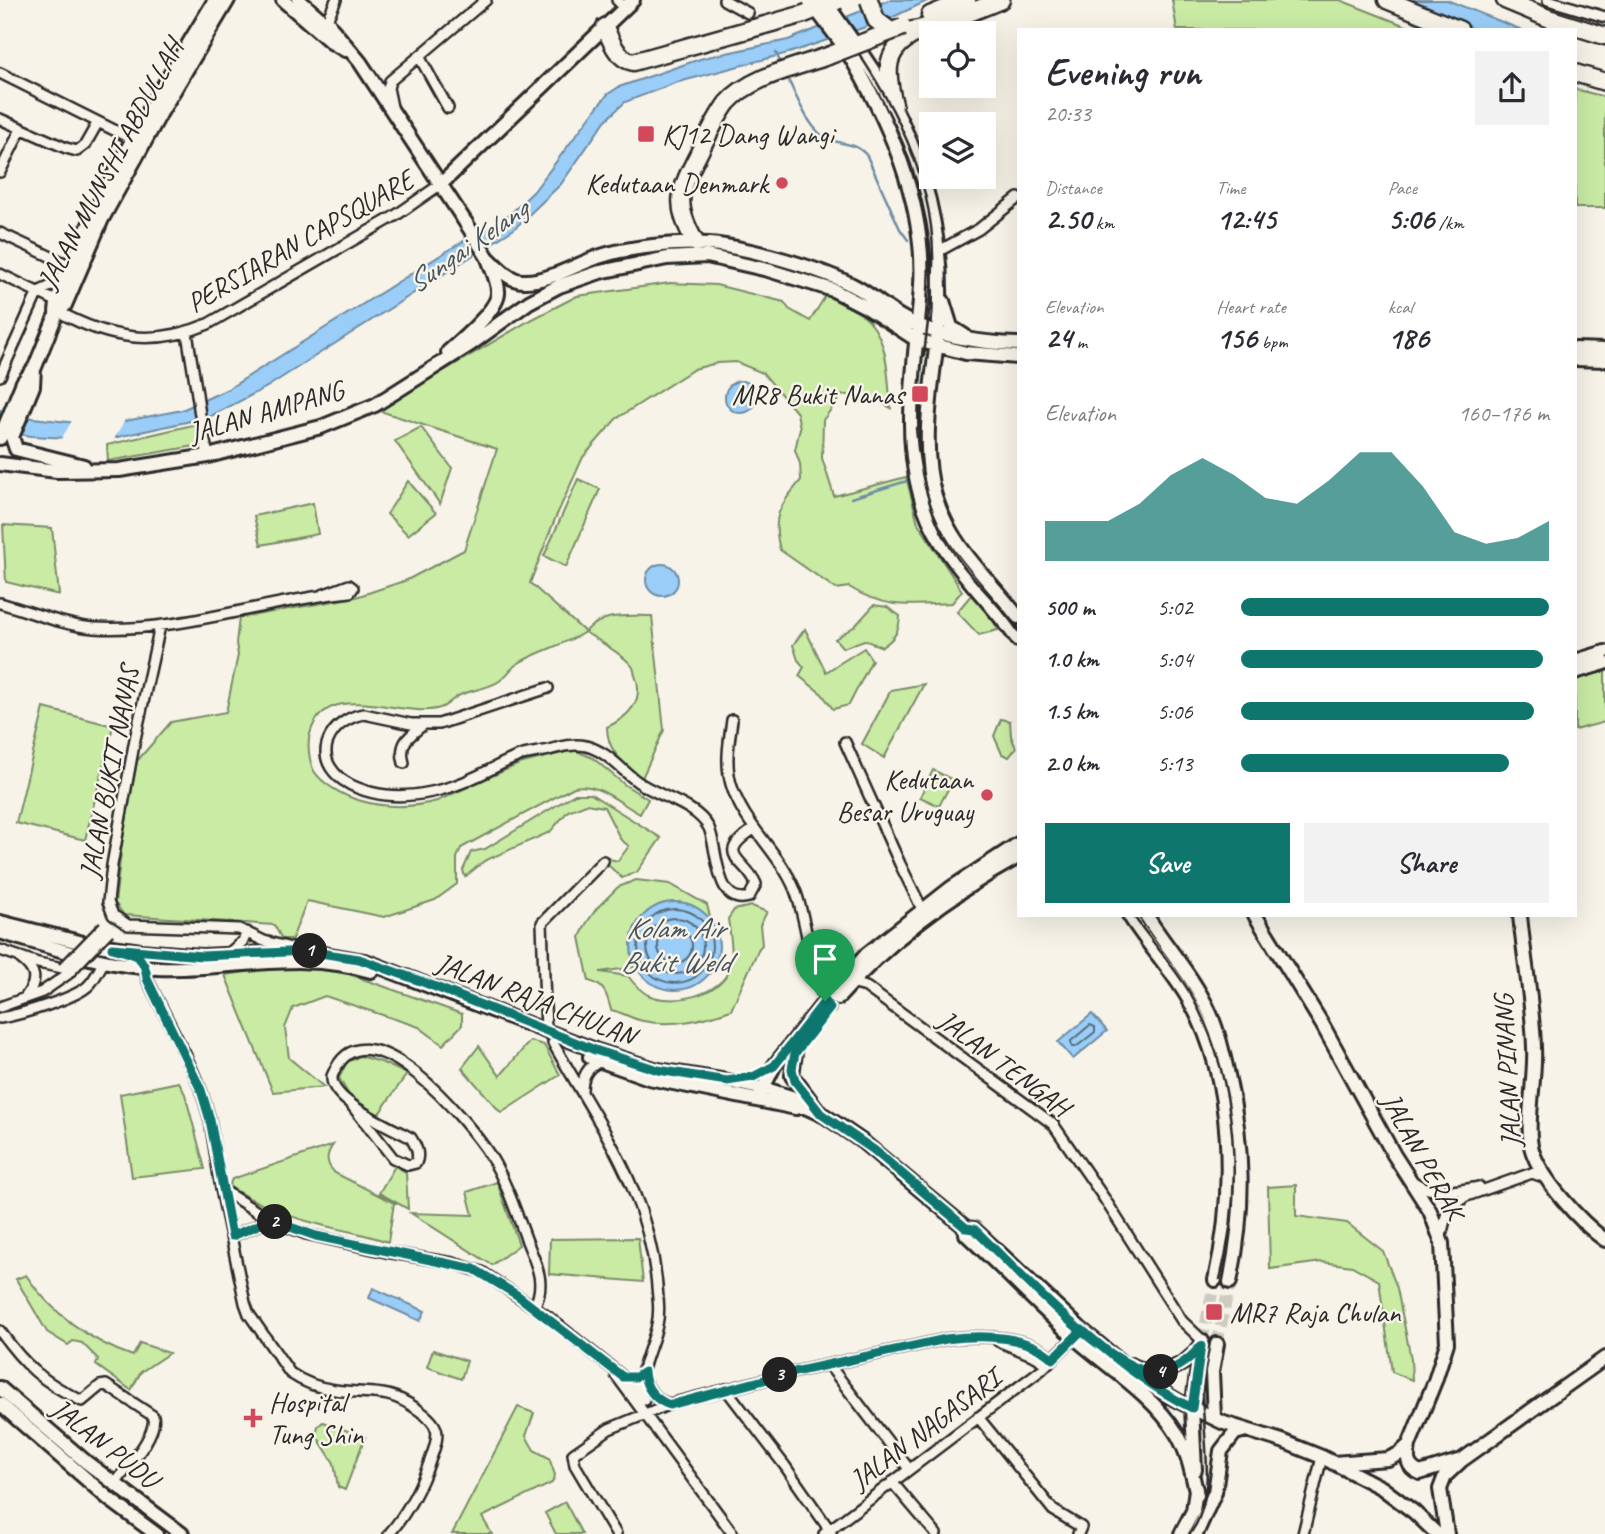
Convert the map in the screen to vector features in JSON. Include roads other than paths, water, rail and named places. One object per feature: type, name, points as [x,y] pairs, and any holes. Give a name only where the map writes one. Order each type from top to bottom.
[{"type":"highway","points":[[605,27],[619,54],[628,62],[633,62],[807,7],[839,0]]},
{"type":"highway","points":[[869,0],[876,20],[888,29],[902,33],[919,28]]},
{"type":"highway","points":[[696,243],[685,225],[682,187],[719,115],[733,96],[753,83],[967,0]]},
{"type":"highway","points":[[1387,0],[1455,28]]},
{"type":"highway","points":[[1505,0],[1548,18],[1605,36]]},
{"type":"highway","points":[[943,21],[996,2]]},
{"type":"highway","points":[[894,103],[888,75],[891,56],[901,42],[919,32]]},
{"type":"highway","points":[[1580,75],[1605,84]]},
{"type":"main road","name":"JALAN MUNSHI ABDULLAH","points":[[7,437],[18,409],[33,386],[34,367],[89,224],[132,139],[215,0]]},
{"type":"main road","name":"JALAN MUNSHI ABDULLAH","points":[[57,309],[65,305],[98,227],[228,0]]},
{"type":"main road","points":[[283,0],[331,42],[354,55]]},
{"type":"main road","points":[[299,0],[333,30],[354,55],[442,184],[488,258]]},
{"type":"main road","points":[[823,0],[848,43],[889,128],[909,190],[921,264],[912,439],[915,470],[924,507],[953,561],[1017,639]]},
{"type":"main road","points":[[442,184],[605,27],[625,3]]},
{"type":"main road","points":[[807,7],[848,43],[894,103],[920,164],[933,220],[940,290],[928,453],[930,479],[944,520],[957,545],[1017,616]]},
{"type":"main road","name":"JALAN AMPANG","points":[[488,258],[504,273],[523,281],[547,276],[607,254],[683,243],[737,248],[835,277],[858,288],[937,339],[966,353],[1017,357]]},
{"type":"main road","name":"JALAN AMPANG","points":[[0,464],[57,471],[130,469],[208,456],[321,427],[375,405],[471,344],[529,302],[559,286],[622,266],[667,258],[695,256],[726,260],[833,290],[866,307],[917,340],[1017,344]]},
{"type":"main road","name":"JALAN AMPANG","points":[[435,365],[486,315],[497,298],[498,290],[488,258]]},
{"type":"main road","points":[[940,290],[951,327],[959,334],[982,343]]},
{"type":"main road","points":[[1577,349],[1605,350]]},
{"type":"main road","points":[[1577,359],[1605,360]]},
{"type":"main road","name":"JALAN AMPANG","points":[[7,437],[16,449],[98,471]]},
{"type":"main road","points":[[1577,661],[1605,652]]},
{"type":"main road","points":[[1577,671],[1605,663]]},
{"type":"main road","points":[[727,1081],[753,1077],[774,1066],[867,954],[1017,845]]},
{"type":"main road","points":[[954,892],[1017,858]]},
{"type":"main road","points":[[764,1095],[827,1005],[925,913]]},
{"type":"main road","points":[[1130,917],[1188,996],[1205,1032],[1215,1067],[1227,1134],[1229,1166],[1223,1244],[1215,1280]]},
{"type":"main road","points":[[1147,917],[1209,1010],[1236,1109],[1241,1157],[1240,1223],[1230,1282]]},
{"type":"main road","name":"JALAN PERAK","points":[[1256,917],[1322,1024],[1394,1155],[1430,1211],[1441,1236],[1447,1343],[1409,1445]]},
{"type":"main road","name":"JALAN PINANG","points":[[1520,917],[1534,1028],[1531,1146],[1537,1161],[1584,1225],[1605,1240]]},
{"type":"main road","name":"JALAN RAJA CHULAN","points":[[0,922],[83,943],[184,956],[307,951],[365,961],[550,1037],[601,1061],[649,1078],[797,1099],[803,1106],[821,1114],[874,1150],[966,1228],[974,1229],[1152,1404],[1170,1425],[1185,1451],[1196,1495]]},
{"type":"main road","name":"JALAN RAJA CHULAN","points":[[0,932],[104,961],[146,968],[217,968],[286,960],[341,964],[396,979],[550,1037],[658,1070],[727,1081],[764,1095]]},
{"type":"main road","points":[[112,948],[135,955],[146,968]]},
{"type":"main road","points":[[146,968],[146,961],[153,957],[184,956]]},
{"type":"main road","points":[[795,1053],[792,1076],[821,1114]]},
{"type":"main road","points":[[764,1095],[774,1066]]},
{"type":"main road","name":"JALAN RAJA CHULAN","points":[[1078,1334],[1109,1353],[1142,1380],[1192,1408],[1327,1460],[1389,1492],[1437,1534]]},
{"type":"main road","points":[[1109,1353],[1140,1369],[1157,1373],[1170,1371],[1191,1357],[1201,1342]]},
{"type":"main road","points":[[1181,1534],[1193,1511],[1196,1495],[1192,1408],[1201,1342]]},
{"type":"main road","points":[[1214,1418],[1212,1372],[1217,1345]]},
{"type":"main road","points":[[1447,1534],[1440,1489],[1445,1476],[1462,1460],[1605,1359]]},
{"type":"main road","name":"JALAN PUDU","points":[[0,1388],[86,1462],[178,1532]]},
{"type":"main road","name":"JALAN PUDU","points":[[0,1404],[88,1481],[151,1531]]},
{"type":"main road","points":[[1196,1534],[1215,1492],[1222,1451],[1235,1433],[1248,1430]]},
{"type":"main road","points":[[1327,1460],[1388,1459],[1409,1445]]},
{"type":"main road","points":[[1409,1445],[1408,1463],[1420,1473],[1462,1460]]},
{"type":"street","points":[[333,30],[328,18],[336,0]]},
{"type":"street","points":[[395,116],[388,88],[390,81],[486,0]]},
{"type":"street","points":[[724,0],[748,13]]},
{"type":"street","points":[[1552,1],[1605,17]]},
{"type":"street","points":[[420,58],[448,108]]},
{"type":"street","points":[[0,73],[132,139]]},
{"type":"street","points":[[0,119],[66,148],[77,150],[85,145],[98,122]]},
{"type":"street","points":[[0,172],[21,129]]},
{"type":"street","name":"PERSIARAN CAPSQUARE","points":[[0,274],[38,292],[57,309],[91,328],[135,337],[159,338],[187,333],[208,324],[395,216],[442,184]]},
{"type":"street","points":[[937,252],[979,229],[1017,199]]},
{"type":"street","points":[[933,220],[943,235],[960,240]]},
{"type":"street","points":[[0,233],[71,266],[53,285],[38,292],[0,376]]},
{"type":"street","points":[[187,333],[208,456]]},
{"type":"street","name":"JALAN BUKIT NANAS","points":[[0,603],[91,628],[160,626],[322,595]]},
{"type":"street","name":"JALAN BUKIT NANAS","points":[[128,925],[113,915],[108,902],[135,739],[160,626]]},
{"type":"street","points":[[548,688],[439,724],[357,715],[335,728],[328,740],[326,748],[330,766],[338,776],[352,785],[385,795],[410,794],[446,788],[523,755],[583,745],[603,754],[637,782],[700,817],[710,831],[724,886],[731,896],[740,899],[749,897],[755,884],[752,875],[736,861],[734,848],[741,838],[754,829]]},
{"type":"street","points":[[732,720],[727,750],[729,776],[736,798],[754,829],[775,854],[795,890],[804,914],[812,956],[827,1005]]},
{"type":"street","points":[[404,763],[401,752],[405,742],[424,724]]},
{"type":"street","points":[[845,742],[925,913]]},
{"type":"street","points":[[603,861],[542,923],[550,1037],[633,1186],[648,1230],[657,1288],[658,1315],[644,1376],[647,1415]]},
{"type":"street","points":[[106,929],[108,902]]},
{"type":"street","points":[[0,1007],[42,992],[106,929],[128,925],[239,929],[274,944],[307,951]]},
{"type":"street","points":[[228,954],[243,941],[247,932]]},
{"type":"street","points":[[0,950],[66,971]]},
{"type":"street","points":[[16,956],[28,965],[35,976],[33,987],[25,997]]},
{"type":"street","points":[[0,1018],[51,1003],[82,990],[90,985],[104,961]]},
{"type":"street","points":[[146,968],[147,979],[201,1090],[210,1120],[221,1189],[247,1308],[290,1373],[308,1383],[334,1390],[397,1396],[435,1424],[437,1442],[426,1472],[389,1534]]},
{"type":"street","name":"JALAN TENGAH","points":[[851,983],[866,987],[1053,1125],[1104,1198],[1182,1321],[1201,1342]]},
{"type":"street","points":[[350,1103],[411,1138],[418,1154],[416,1163],[408,1165],[393,1158],[350,1103],[333,1087],[331,1082],[334,1070],[349,1054],[360,1050],[382,1053],[406,1066],[432,1086],[456,1112],[489,1155],[514,1205],[540,1275],[541,1289],[534,1307]]},
{"type":"street","points":[[582,1094],[587,1070],[601,1061]]},
{"type":"street","points":[[1409,1180],[1428,1190],[1460,1190],[1482,1186],[1530,1169],[1537,1161]]},
{"type":"street","points":[[1441,1236],[1446,1216],[1464,1197],[1532,1173],[1550,1180]]},
{"type":"street","points":[[221,1189],[270,1220],[316,1236],[474,1269],[534,1307],[633,1385],[644,1400]]},
{"type":"street","points":[[232,1236],[270,1220]]},
{"type":"street","points":[[0,1331],[29,1368],[48,1383],[82,1401],[100,1386],[106,1385],[153,1416],[151,1433],[115,1485]]},
{"type":"street","name":"JALAN NAGASARI","points":[[828,1533],[1050,1362],[1078,1334]]},
{"type":"street","points":[[616,1534],[573,1461],[576,1450],[609,1429],[670,1405],[726,1389],[946,1339],[969,1337],[1023,1342],[1050,1362]]},
{"type":"street","points":[[829,1366],[909,1469]]},
{"type":"street","points":[[611,1368],[733,1534]]},
{"type":"street","points":[[623,1377],[644,1376]]},
{"type":"street","points":[[644,1376],[653,1395],[670,1405]]},
{"type":"street","points":[[726,1389],[785,1466],[828,1533]]},
{"type":"street","points":[[978,1417],[1053,1510],[1081,1527],[1078,1534]]},
{"type":"street","points":[[1303,1534],[1327,1460]]},
{"type":"street","points":[[892,1482],[936,1534]]},
{"type":"water","name":"Sungai Kelang","points":[[889,0],[929,0],[889,19],[792,52],[675,83],[625,102],[605,121],[561,184],[514,229],[267,387],[209,417],[113,438],[31,436],[0,431],[0,410],[33,418],[110,424],[182,410],[228,389],[460,243],[503,221],[534,191],[598,106],[608,94],[619,87],[703,58],[788,40]]},
{"type":"water","points":[[1401,0],[1447,0],[1517,28],[1470,28]]},
{"type":"water","points":[[741,381],[752,386],[757,397],[752,408],[741,413],[730,408],[725,397],[730,386]]},
{"type":"water","points":[[662,564],[673,569],[678,580],[673,591],[662,596],[651,591],[646,580],[651,569]]},
{"type":"water","name":"Kolam Air Bukit Weld","points":[[675,902],[692,906],[706,915],[715,929],[719,946],[715,963],[706,977],[692,986],[675,990],[658,986],[644,977],[635,963],[631,946],[635,929],[644,915],[658,906]]},
{"type":"water","points":[[1092,1014],[1107,1031],[1073,1059],[1058,1042]]},
{"type":"water","points":[[373,1288],[425,1311],[420,1321],[369,1298]]},
{"type":"waterway","points":[[776,53],[782,66]]},
{"type":"waterway","points":[[786,75],[803,111],[821,135],[854,146],[867,156],[900,229],[908,240]]},
{"type":"waterway","points":[[851,498],[907,481]]},
{"type":"tunnel","points":[[1202,1341],[1215,1280]]},
{"type":"tunnel","points":[[1217,1344],[1230,1282]]},
{"type":"railway","points":[[821,0],[863,60],[900,124],[925,193],[933,266],[924,356]]},
{"type":"railway","points":[[916,428],[925,487],[937,523],[957,557],[1017,630]]},
{"type":"railway","points":[[1135,917],[1190,993],[1206,1026],[1227,1096],[1234,1170],[1228,1244],[1220,1279]]},
{"type":"railway","points":[[1190,1534],[1199,1519],[1206,1484],[1202,1391],[1208,1342]]},
{"type":"place","name":"KJ12 Dang Wangi","points":[[646,134]]},
{"type":"place","name":"Kedutaan Denmark","points":[[782,183]]},
{"type":"place","name":"MR8 Bukit Nanas","points":[[920,394]]},
{"type":"place","name":"Kedutaan Besar Uruguay","points":[[987,795]]},
{"type":"place","name":"MR7 Raja Chulan","points":[[1214,1312]]},
{"type":"place","name":"Hospital Tung Shin","points":[[253,1418]]}]
